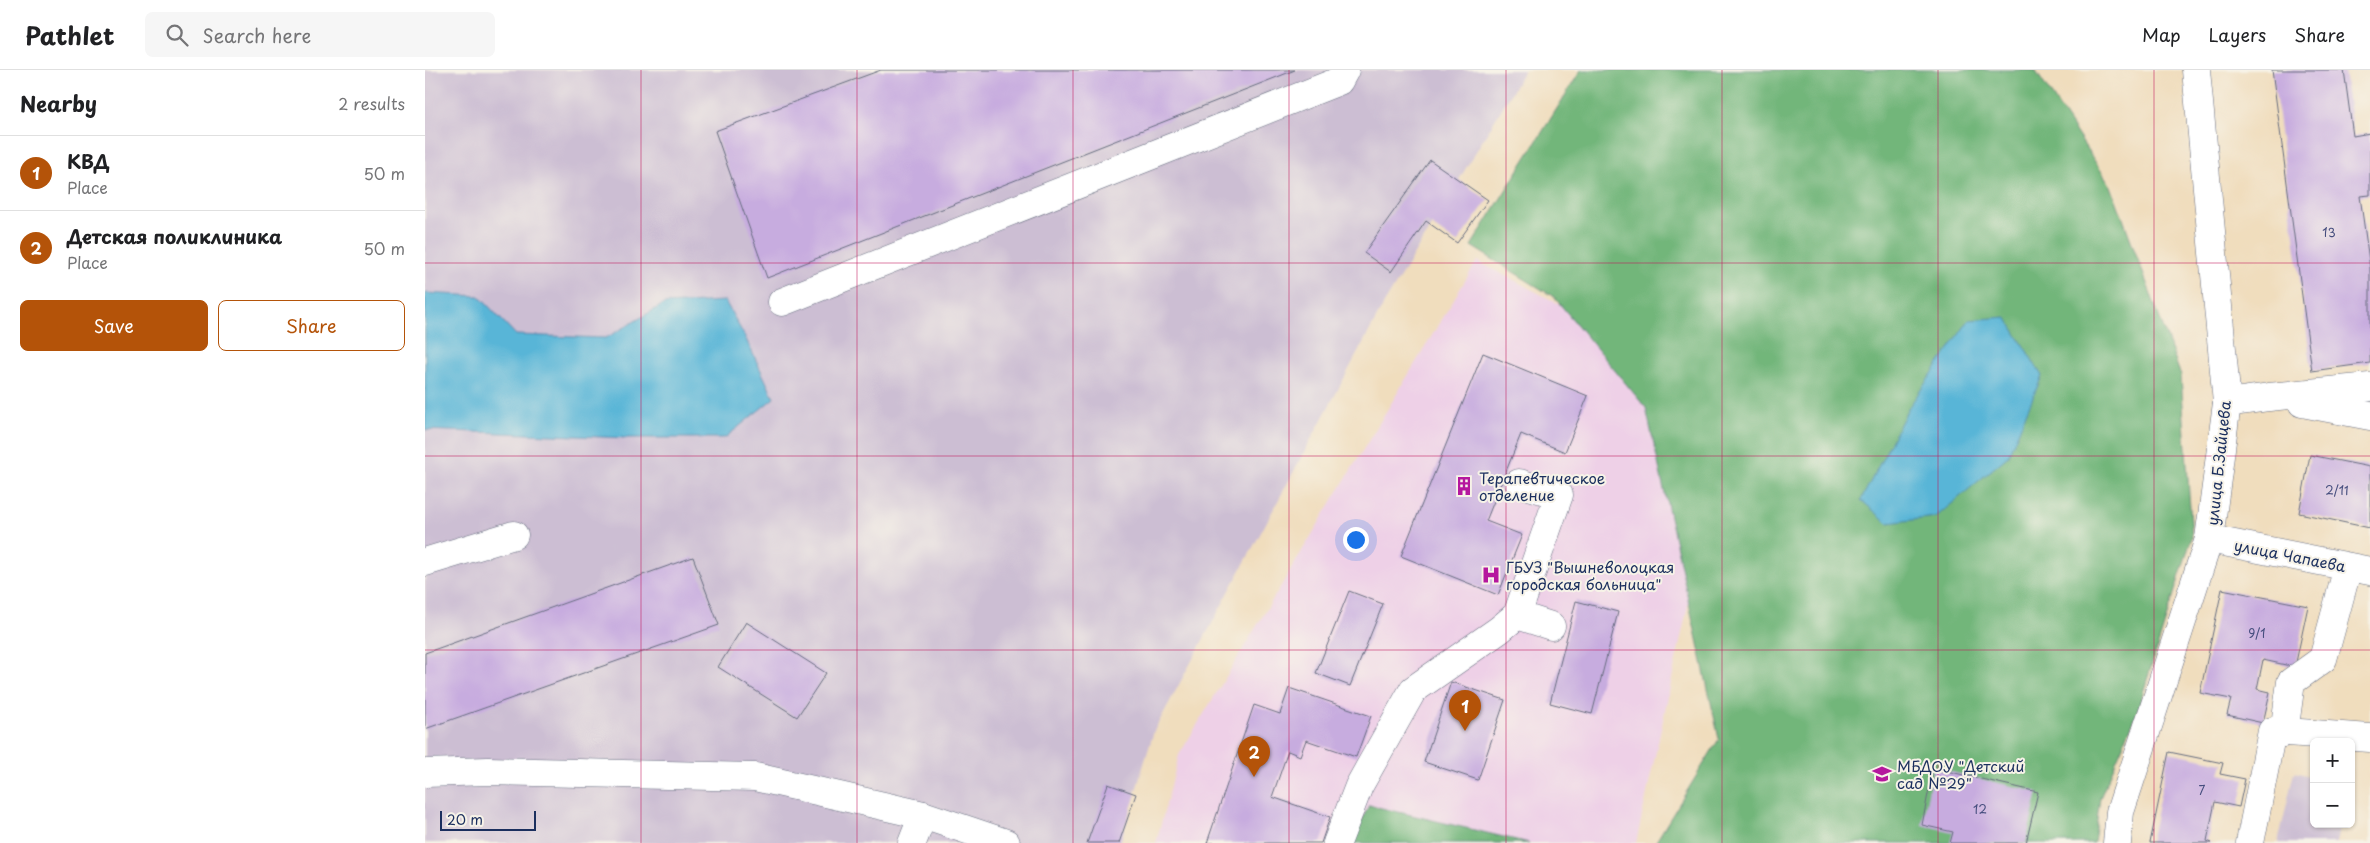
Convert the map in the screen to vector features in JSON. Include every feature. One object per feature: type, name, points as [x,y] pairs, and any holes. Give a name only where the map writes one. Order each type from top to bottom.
[{"type":"street","points":[[782,302],[1339,80],[1345,70]]},
{"type":"street","name":"улица Б.Зайцева","points":[[2117,843],[2120,812],[2209,539],[2227,403],[2196,70]]},
{"type":"street","points":[[2227,403],[2370,387]]},
{"type":"street","points":[[2269,397],[2370,416]]},
{"type":"street","points":[[1337,843],[1359,786],[1413,690],[1499,630],[1517,615],[1559,495],[1519,483]]},
{"type":"street","points":[[425,562],[514,535]]},
{"type":"street","name":"улица Чапаева","points":[[2209,539],[2359,569]]},
{"type":"street","points":[[2284,732],[2291,682],[2323,659],[2359,569]]},
{"type":"street","points":[[1517,615],[1551,626]]},
{"type":"street","points":[[2250,843],[2272,731],[2370,738]]},
{"type":"street","points":[[425,772],[488,771],[755,777],[923,815],[1006,843]]},
{"type":"street","points":[[912,843],[923,815]]},
{"type":"shaded area","points":[[425,70],[1525,70],[1384,304],[1154,731],[1120,843],[425,843]]},
{"type":"shaded area","name":"ГБУЗ \"Вышневолоцкая городская больница\"","points":[[1477,261],[1734,395],[1636,843],[1156,843],[1179,755]]},
{"type":"shaded area","points":[[2294,772],[2310,776],[2310,828],[2339,828],[2336,843],[2278,843]]},
{"type":"green space","points":[[1581,70],[2035,70],[2111,186],[2181,376],[2192,537],[2135,718],[2100,798],[2094,843],[1655,843],[1719,739],[1646,408],[1554,297],[1471,246]]},
{"type":"green space","points":[[1369,805],[1529,843],[1351,843]]},
{"type":"water","points":[[425,293],[479,296],[516,335],[606,338],[664,304],[725,301],[745,337],[774,398],[725,438],[627,438],[425,430]]},
{"type":"water","points":[[2006,317],[2042,376],[2008,456],[1936,517],[1888,523],[1861,500],[1909,407],[1969,320]]},
{"type":"building","points":[[881,70],[1295,70],[767,278],[715,131]]},
{"type":"building","points":[[2272,70],[2344,70],[2353,136],[2370,133],[2370,195],[2360,196],[2370,268],[2370,363],[2312,371]]},
{"type":"building","points":[[1430,160],[1488,200],[1457,243],[1426,221],[1391,272],[1364,253]]},
{"type":"building","name":"Терапевтическое отделение","points":[[1483,353],[1588,396],[1565,452],[1521,434],[1486,521],[1522,535],[1498,595],[1401,556]]},
{"type":"building","points":[[2310,455],[2370,467],[2370,528],[2299,513]]},
{"type":"building","points":[[693,557],[719,625],[425,729],[425,653]]},
{"type":"building","points":[[2222,589],[2308,606],[2295,667],[2263,660],[2257,689],[2270,692],[2263,723],[2227,715],[2231,699],[2200,693]]},
{"type":"building","points":[[1349,591],[1383,604],[1350,686],[1316,673]]},
{"type":"building","points":[[1576,601],[1618,612],[1592,714],[1550,703]]},
{"type":"building","points":[[746,622],[826,673],[797,717],[718,667]]},
{"type":"building","points":[[1451,682],[1505,700],[1478,780],[1424,762]]},
{"type":"building","points":[[1289,688],[1371,716],[1356,757],[1306,740],[1300,756],[1288,751],[1272,797],[1330,817],[1321,843],[1207,843],[1254,705],[1280,714]]},
{"type":"building","points":[[2169,752],[2223,763],[2220,774],[2245,779],[2239,807],[2215,802],[2207,841],[2212,843],[2150,843]]},
{"type":"building","points":[[1933,768],[2038,792],[2026,843],[1950,843],[1953,832],[1922,825]]},
{"type":"building","points":[[1108,784],[1136,794],[1119,843],[1087,843]]},
{"type":"place","name":"Терапевтическое отделение","points":[[1464,486]]},
{"type":"place","name":"ГБУЗ \"Вышневолоцкая городская больница\"","points":[[1491,575]]},
{"type":"place","name":"КВД","points":[[1465,731]]},
{"type":"place","name":"МБДОУ \"Детский сад №29\"","points":[[1882,774]]},
{"type":"place","name":"Детская поликлиника","points":[[1254,777]]}]
